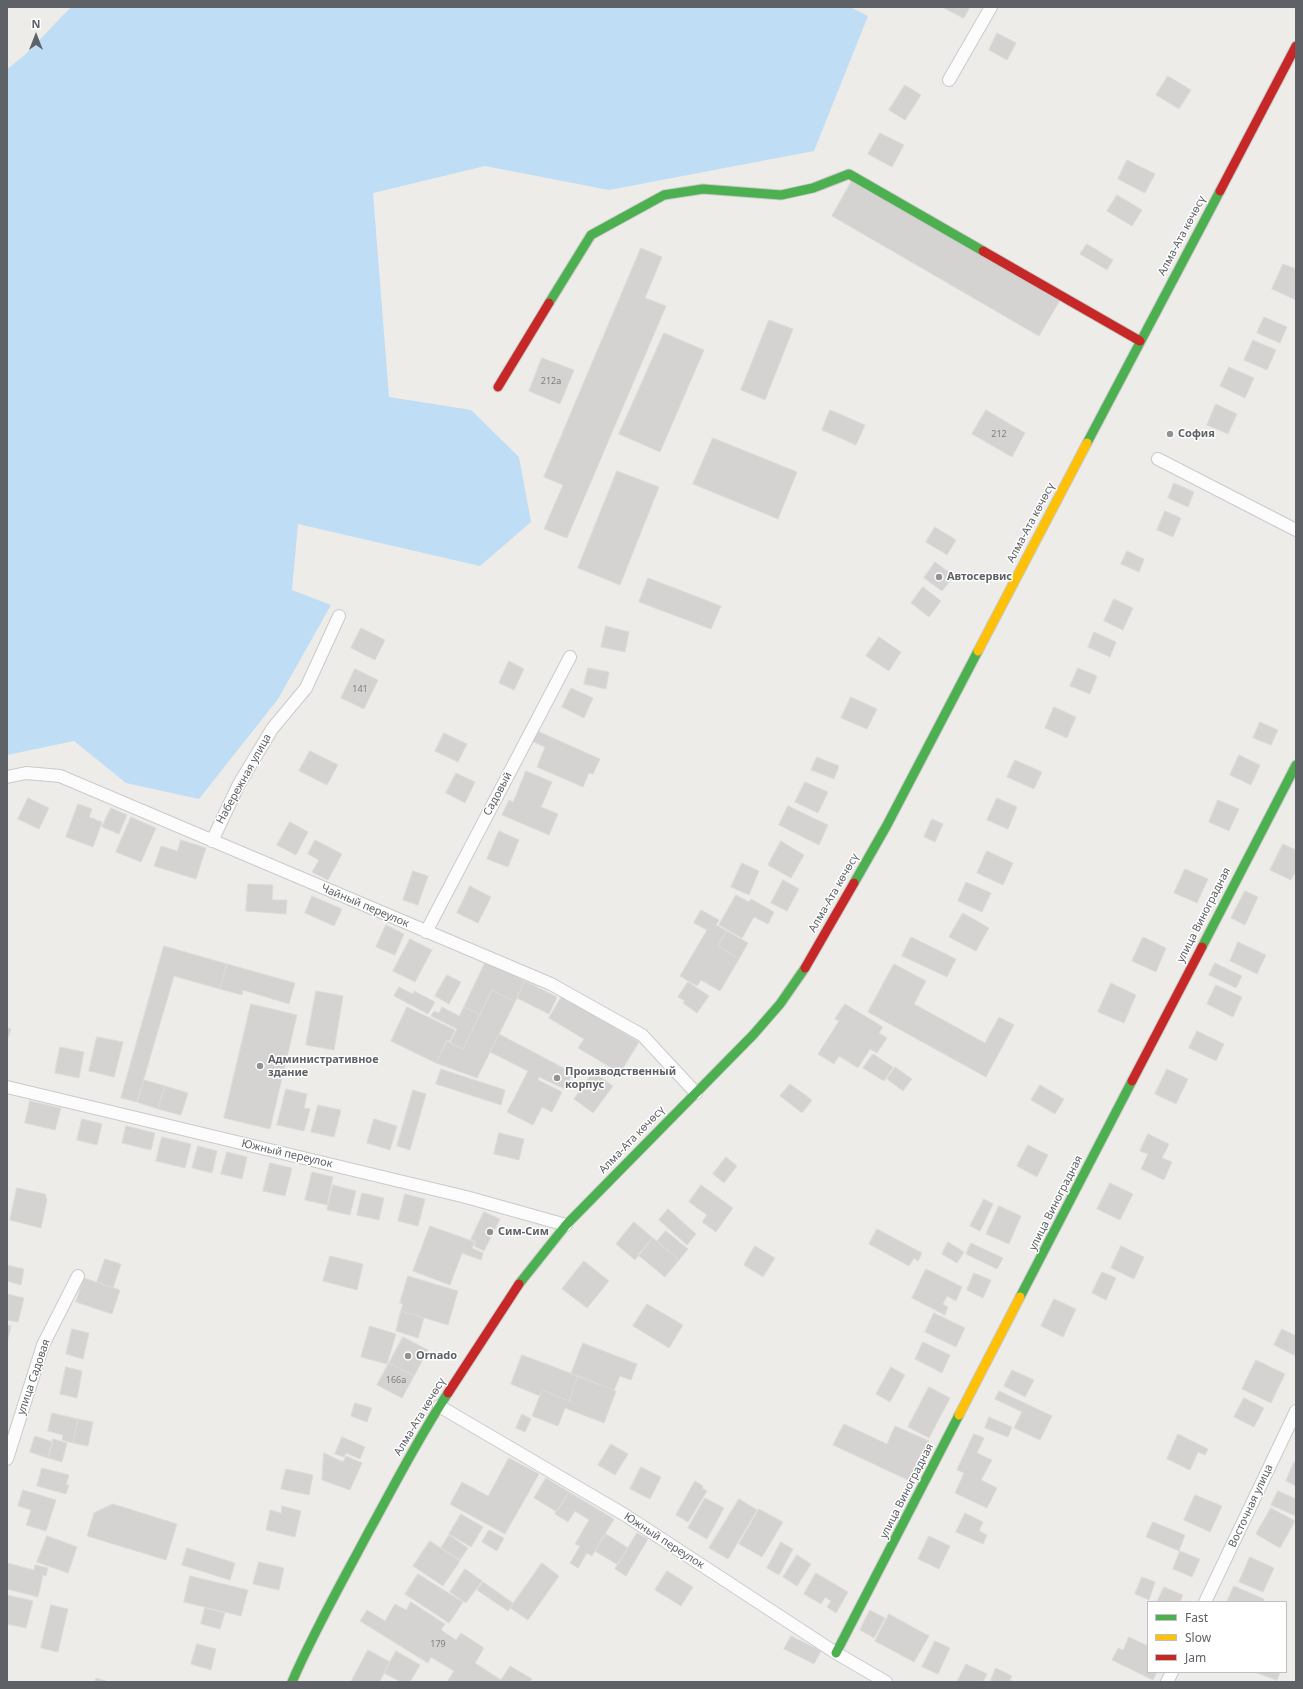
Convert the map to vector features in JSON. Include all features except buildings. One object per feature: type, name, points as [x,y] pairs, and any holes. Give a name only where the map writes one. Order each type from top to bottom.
[{"type":"main road","name":"Алма-Ата көчөсү","points":[[292,1682],[304,1654],[330,1604],[439,1406],[516,1288],[566,1226],[753,1035],[780,1004],[803,972],[887,825],[1296,46]]},
{"type":"main road","points":[[498,387],[591,235],[664,195],[703,189],[781,195],[813,188],[849,174],[1140,341]]},
{"type":"main road","name":"улица Виноградная","points":[[836,1653],[1296,765]]},
{"type":"street","points":[[949,80],[991,7]]},
{"type":"street","points":[[1158,459],[1296,530]]},
{"type":"street","name":"Набережная улица","points":[[212,841],[239,784],[272,729],[306,688],[339,616]]},
{"type":"street","name":"Садовый","points":[[426,932],[570,657]]},
{"type":"street","name":"Чайный переулок","points":[[7,777],[26,773],[60,776],[552,984],[642,1035],[696,1093]]},
{"type":"street","name":"Южный переулок","points":[[7,1087],[466,1197],[566,1226]]},
{"type":"street","name":"улица Садовая","points":[[7,1459],[43,1345],[78,1276]]},
{"type":"street","name":"Южный переулок","points":[[439,1406],[625,1515],[836,1653],[886,1682]]},
{"type":"street","name":"Восточная улица","points":[[1205,1601],[1296,1411]]},
{"type":"street","points":[[1167,1682],[1172,1673]]},
{"type":"water","points":[[71,7],[850,7],[868,16],[814,151],[609,190],[485,166],[373,193],[389,397],[471,410],[519,457],[531,522],[480,566],[298,524],[292,590],[331,605],[278,699],[199,799],[126,783],[74,741],[7,755],[7,69],[25,55]]},
{"type":"traffic: fast","points":[[549,303],[591,235],[664,195],[703,189],[781,195],[813,188],[849,174],[983,251]]},
{"type":"traffic: fast","points":[[1087,443],[1220,191]]},
{"type":"traffic: fast","points":[[854,883],[887,825],[978,651]]},
{"type":"traffic: fast","points":[[1202,947],[1296,765]]},
{"type":"traffic: fast","points":[[519,1284],[566,1225],[753,1035],[780,1004],[805,968]]},
{"type":"traffic: fast","points":[[1020,1297],[1132,1081]]},
{"type":"traffic: fast","points":[[292,1682],[319,1625],[368,1533],[416,1445],[448,1393]]},
{"type":"traffic: fast","points":[[836,1653],[959,1415]]},
{"type":"traffic: slow","points":[[978,651],[1087,443]]},
{"type":"traffic: slow","points":[[959,1415],[1020,1297]]},
{"type":"traffic: jam","points":[[1220,191],[1296,46]]},
{"type":"traffic: jam","points":[[983,251],[1140,341]]},
{"type":"traffic: jam","points":[[498,387],[549,303]]},
{"type":"traffic: jam","points":[[805,968],[854,883]]},
{"type":"traffic: jam","points":[[1132,1081],[1202,947]]},
{"type":"traffic: jam","points":[[448,1393],[519,1284]]},
{"type":"place","name":"София","points":[[1170,434]]},
{"type":"place","name":"Автосервис","points":[[939,577]]},
{"type":"place","name":"Административное здание","points":[[260,1066]]},
{"type":"place","name":"Производственный корпус","points":[[557,1078]]},
{"type":"place","name":"Сим-Сим","points":[[490,1232]]},
{"type":"place","name":"Ornado","points":[[408,1356]]}]
